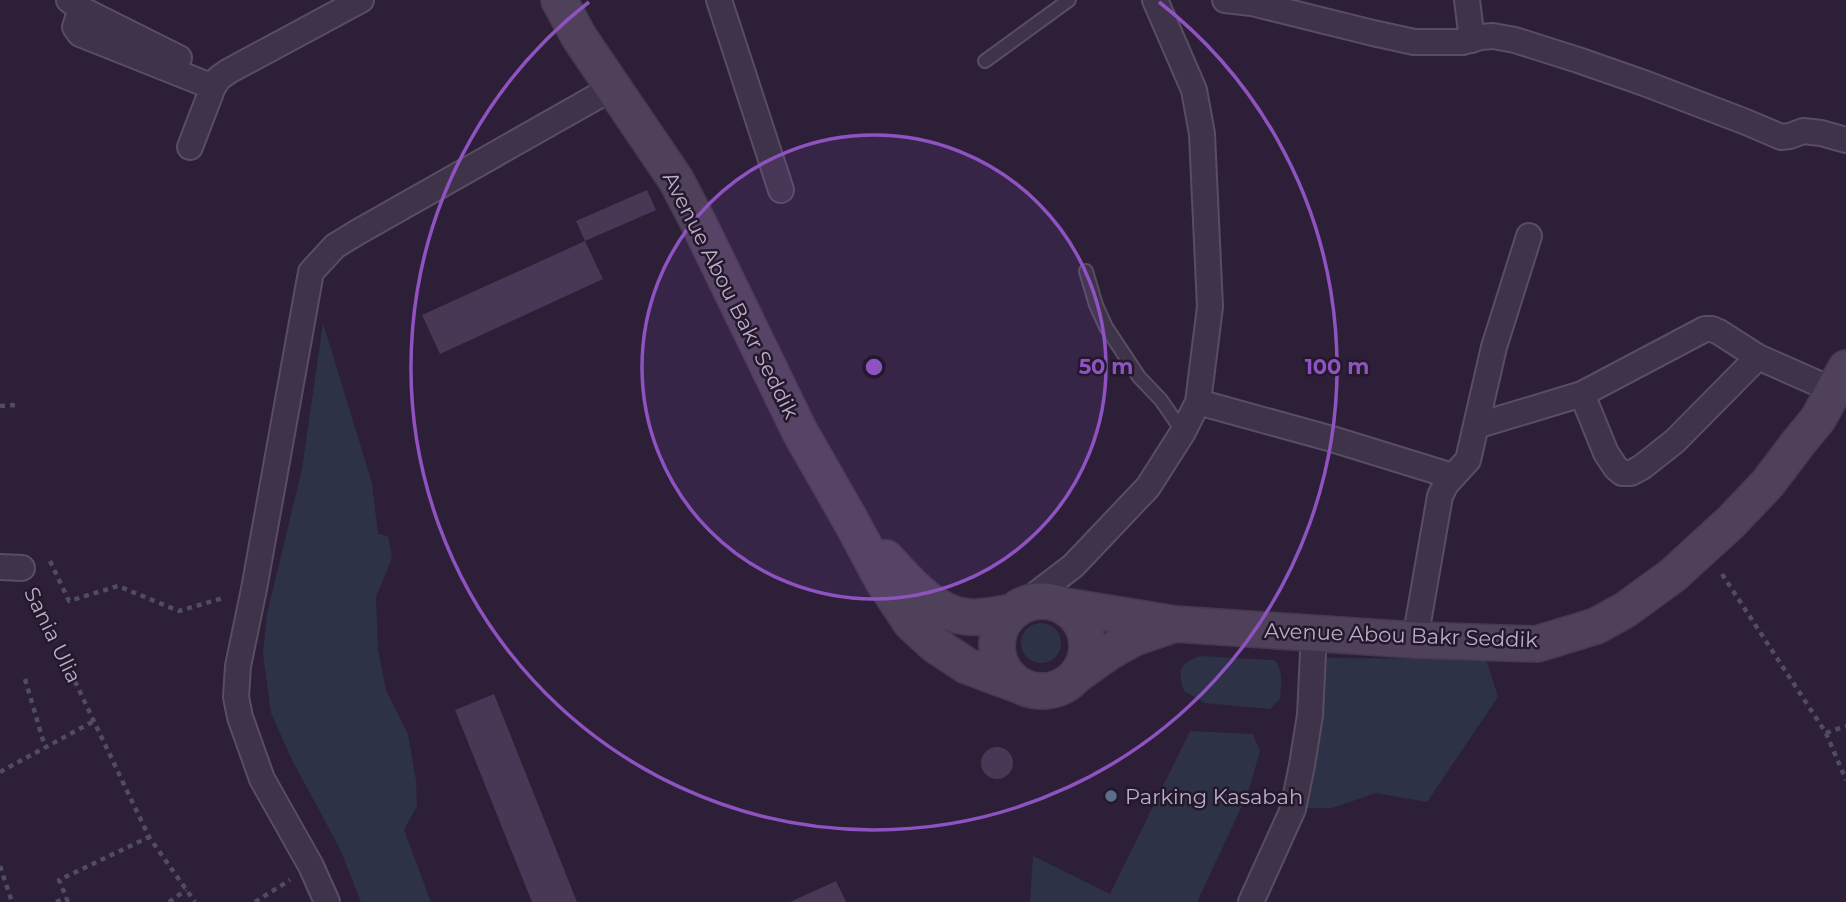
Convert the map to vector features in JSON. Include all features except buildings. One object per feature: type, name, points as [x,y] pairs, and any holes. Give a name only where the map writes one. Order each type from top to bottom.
[{"type":"street","points":[[190,147],[216,83],[229,71],[361,0]]},
{"type":"street","name":"Avenue Abou Bakr Seddik","points":[[559,0],[612,88],[676,180],[800,432],[852,523]]},
{"type":"street","points":[[719,0],[781,190]]},
{"type":"street","points":[[1021,686],[1008,676],[997,650],[1003,623],[1018,608],[1073,566],[1148,487],[1183,432],[1198,402],[1210,307],[1202,134],[1194,90],[1156,0]]},
{"type":"street","points":[[1224,0],[1252,3],[1414,42],[1463,43],[1493,36],[1515,40],[1578,60],[1782,138],[1803,131],[1846,140]]},
{"type":"street","points":[[1467,0],[1472,40]]},
{"type":"street","points":[[75,4],[216,83]]},
{"type":"street","points":[[327,902],[311,866],[262,779],[240,717],[236,697],[237,666],[254,589],[311,272],[335,246],[346,239],[612,88]]},
{"type":"street","points":[[1415,640],[1440,496],[1452,476],[1468,460],[1494,347],[1528,236]]},
{"type":"street","points":[[1476,426],[1582,394],[1705,329],[1719,332],[1758,357],[1840,380]]},
{"type":"street","points":[[1582,394],[1606,453],[1622,473],[1631,473],[1675,441],[1758,357]]},
{"type":"street","name":"Avenue Abou Bakr Seddik","points":[[1065,607],[1175,624],[1415,640],[1537,644],[1596,626],[1625,610],[1673,575],[1731,522],[1768,483],[1818,419],[1840,380]]},
{"type":"street","points":[[1198,402],[1452,476]]},
{"type":"street","points":[[852,523],[930,601],[948,611],[965,617],[984,618],[1037,601],[1065,607],[1076,616],[1084,629],[1087,645],[1085,660],[1077,674]]},
{"type":"street","points":[[852,523],[883,581],[911,623],[934,645],[967,666],[1035,691],[1051,690],[1066,684],[1108,652],[1134,638],[1175,624]]},
{"type":"street","points":[[1065,607],[1062,592],[1073,566]]},
{"type":"street","points":[[1251,902],[1293,809],[1310,716],[1314,632]]},
{"type":"lane","points":[[985,61],[1069,0]]},
{"type":"lane","points":[[1086,271],[1106,327],[1133,368],[1161,400],[1183,432]]},
{"type":"path","points":[[0,406],[15,405]]},
{"type":"path","points":[[1704,547],[1826,733],[1846,779]]},
{"type":"path","points":[[11,568],[45,551],[69,601],[118,586],[178,611],[254,589]]},
{"type":"path","name":"Sania Ulia","points":[[11,568],[94,720],[149,837],[195,902]]},
{"type":"path","points":[[25,679],[46,747]]},
{"type":"path","points":[[0,772],[94,720]]},
{"type":"path","points":[[1826,733],[1846,726]]},
{"type":"path","points":[[56,902],[67,900],[59,880],[149,837]]},
{"type":"path","points":[[0,866],[12,902]]},
{"type":"path","points":[[255,902],[311,866]]},
{"type":"path","points":[[169,902],[186,890]]},
{"type":"shaded area","points":[[323,323],[372,483],[378,534],[388,536],[392,558],[376,597],[378,650],[386,690],[408,734],[416,780],[417,806],[404,830],[431,902],[361,902],[340,849],[290,756],[271,713],[263,654],[267,614],[302,469]]},
{"type":"shaded area","points":[[1041,623],[1049,624],[1055,629],[1060,635],[1060,651],[1055,657],[1049,662],[1041,663],[1033,662],[1027,657],[1022,651],[1021,643],[1022,635],[1027,629],[1033,624]]},
{"type":"shaded area","points":[[1200,656],[1274,660],[1281,674],[1280,699],[1270,709],[1205,703],[1184,691],[1180,673],[1184,665]]},
{"type":"shaded area","points":[[1324,658],[1486,659],[1498,697],[1427,802],[1376,793],[1332,808],[1305,808]]},
{"type":"shaded area","points":[[1190,731],[1253,734],[1260,751],[1248,793],[1197,902],[1030,902],[1033,856],[1110,894]]},
{"type":"place","name":"Parking Kasabah","points":[[1111,796]]}]
